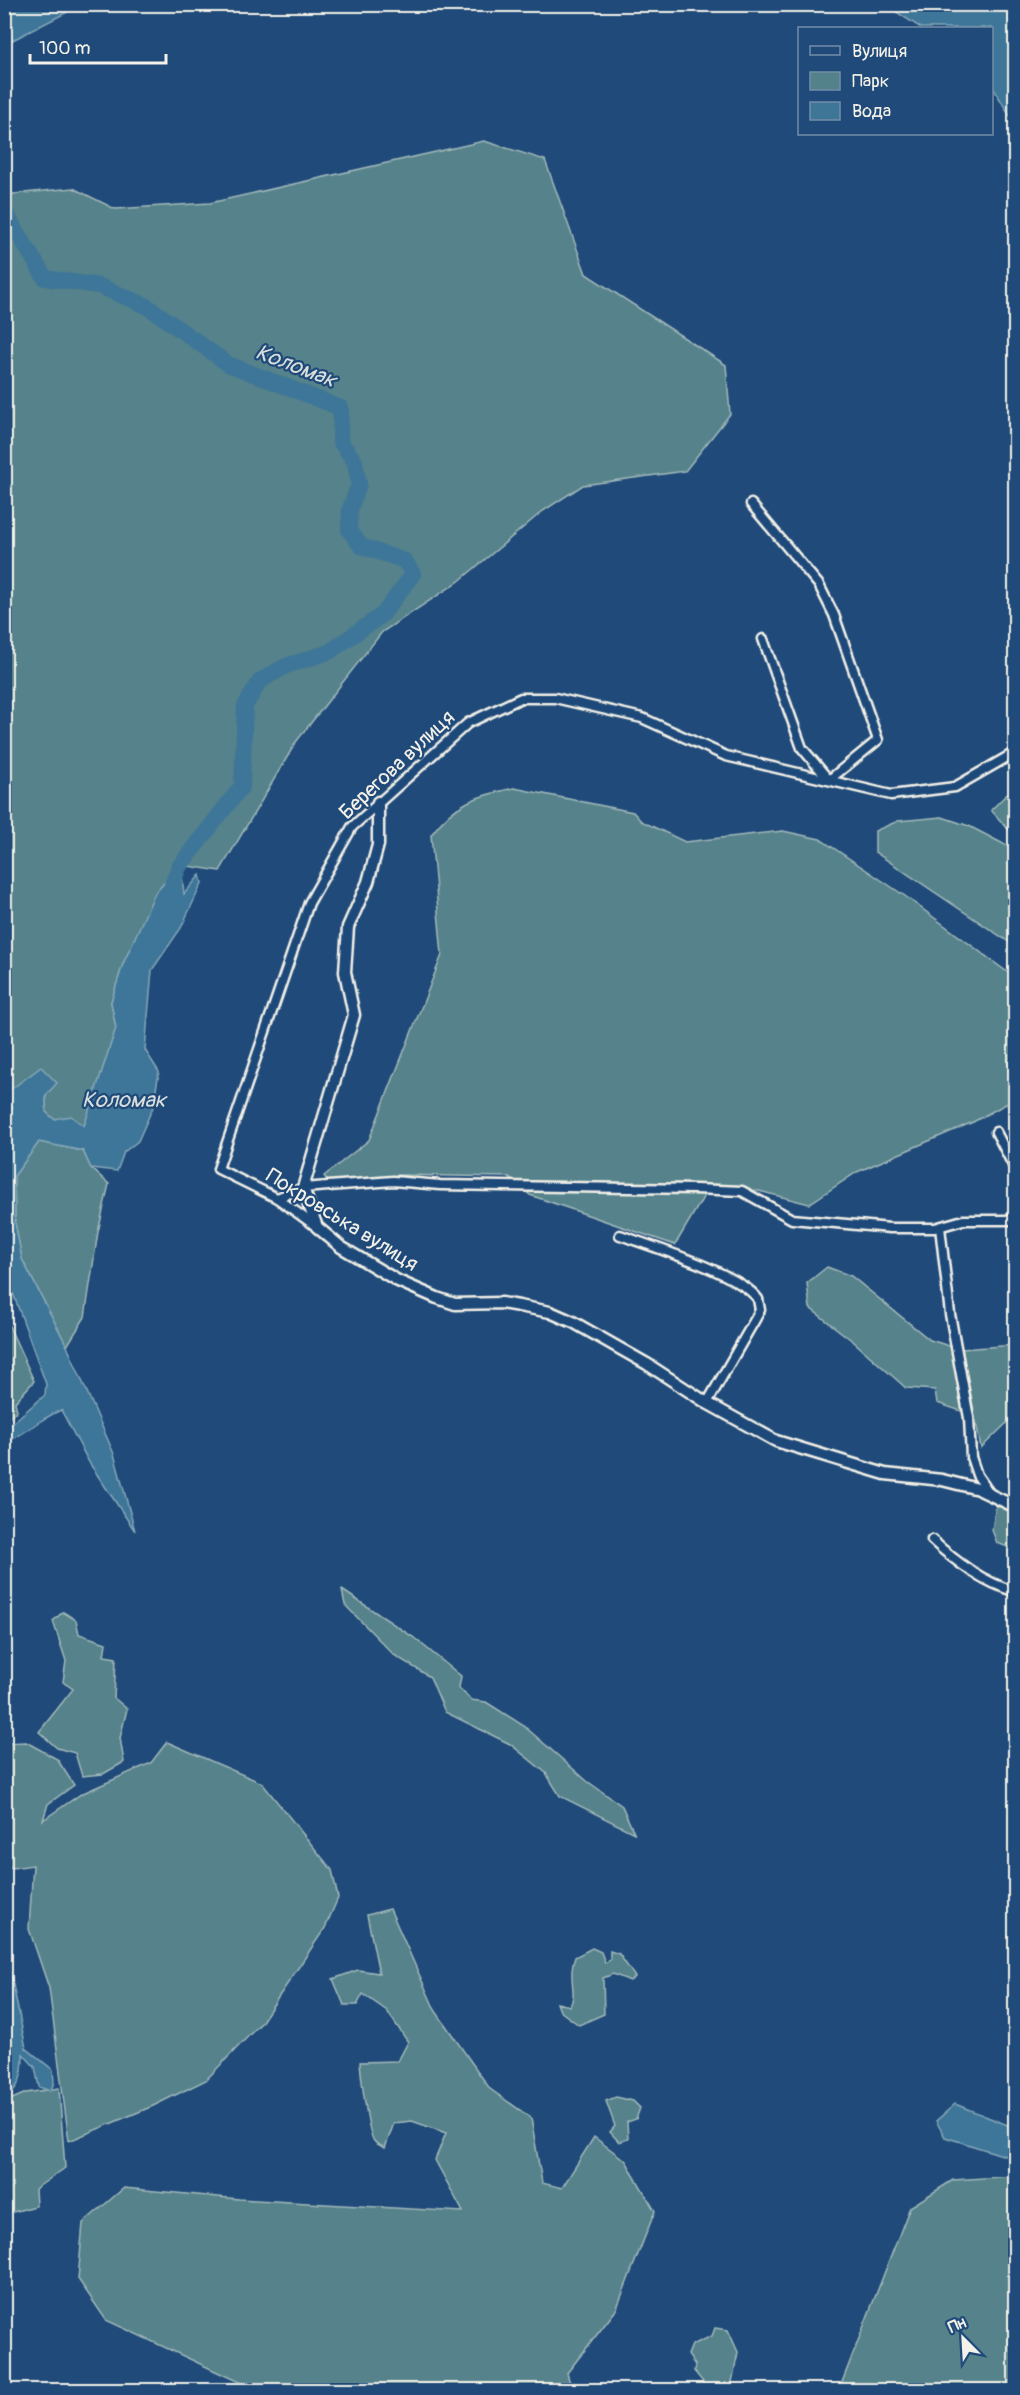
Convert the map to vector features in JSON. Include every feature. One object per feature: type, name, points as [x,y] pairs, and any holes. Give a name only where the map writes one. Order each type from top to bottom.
[{"type":"street","points":[[751,504],[819,585],[834,615],[878,740],[829,780],[802,748],[763,639]]},
{"type":"street","name":"Берегова вулиця","points":[[218,1169],[309,903],[352,827],[468,723],[521,698],[555,698],[642,718],[726,756],[891,795],[955,787],[1016,752]]},
{"type":"street","points":[[317,1227],[303,1188],[354,1015],[345,972],[348,927],[368,882],[378,846],[378,802]]},
{"type":"street","points":[[996,1132],[1016,1171]]},
{"type":"street","name":"Покровська вулиця","points":[[218,1169],[278,1198],[350,1253],[398,1281],[437,1298],[454,1304],[519,1306],[550,1312],[647,1364],[707,1403],[776,1441],[885,1474],[942,1480],[990,1494],[1016,1507]]},
{"type":"street","points":[[278,1198],[303,1188],[393,1181],[440,1185],[730,1190],[742,1191],[792,1219],[890,1228],[940,1227],[963,1220],[1016,1220]]},
{"type":"street","points":[[940,1227],[950,1314],[969,1418],[971,1457],[973,1467],[990,1494]]},
{"type":"street","points":[[620,1235],[710,1269],[746,1288],[759,1299],[760,1310],[707,1403]]},
{"type":"street","points":[[932,1540],[977,1576],[1016,1592]]},
{"type":"green space","points":[[484,141],[545,160],[586,274],[726,365],[730,414],[685,471],[583,485],[543,511],[458,582],[382,632],[296,742],[220,871],[181,865],[158,890],[123,964],[111,1002],[116,1028],[84,1127],[54,1119],[46,1112],[46,1095],[13,1108],[5,1119],[5,195],[73,188],[115,209],[210,203]]},
{"type":"green space","points":[[1015,786],[1015,837],[991,810]]},
{"type":"green space","points":[[514,788],[633,812],[641,821],[685,842],[783,831],[820,839],[905,896],[1015,978],[1015,1099],[973,1122],[857,1172],[809,1204],[759,1191],[711,1184],[675,1245],[530,1195],[508,1177],[399,1175],[335,1190],[324,1176],[369,1140],[442,955],[431,835],[448,815],[467,802]]},
{"type":"green space","points":[[942,817],[969,826],[1015,850],[1015,946],[875,852],[875,831],[898,821]]},
{"type":"green space","points":[[39,1142],[83,1151],[91,1168],[109,1184],[98,1232],[85,1317],[67,1346],[22,1259],[15,1223],[14,1176]]},
{"type":"green space","points":[[827,1267],[851,1276],[930,1340],[953,1347],[964,1412],[937,1403],[935,1390],[906,1388],[854,1342],[810,1308],[807,1283]]},
{"type":"green space","points":[[4,1315],[34,1381],[15,1402],[17,1411],[5,1421]]},
{"type":"green space","points":[[1015,1345],[1015,1415],[981,1448],[962,1349]]},
{"type":"green space","points":[[996,1505],[1015,1514],[1015,1550],[997,1543],[992,1530]]},
{"type":"green space","points":[[342,1590],[413,1637],[461,1676],[459,1688],[471,1700],[486,1702],[524,1726],[587,1781],[622,1806],[634,1833],[560,1796],[546,1773],[510,1744],[445,1712],[430,1677],[394,1655],[345,1605]]},
{"type":"green space","points":[[63,1612],[76,1620],[79,1634],[106,1643],[104,1656],[116,1658],[114,1698],[127,1709],[120,1738],[124,1762],[103,1774],[82,1776],[75,1753],[57,1748],[39,1732],[73,1689],[63,1682],[66,1661],[53,1621]]},
{"type":"green space","points":[[26,1742],[57,1759],[74,1785],[48,1804],[43,1820],[81,1794],[151,1763],[167,1742],[262,1783],[332,1870],[338,1898],[325,1928],[261,2023],[206,2080],[153,2106],[69,2141],[49,1988],[29,1929],[33,1865],[12,1868],[5,1863],[5,1743]]},
{"type":"green space","points":[[390,1909],[435,2010],[490,2089],[531,2118],[542,2183],[562,2188],[594,2137],[626,2161],[655,2211],[616,2310],[567,2373],[572,2390],[256,2390],[106,2320],[78,2279],[83,2223],[124,2188],[239,2199],[463,2212],[435,2160],[446,2133],[412,2121],[394,2123],[385,2148],[374,2141],[367,2116],[360,2062],[398,2061],[408,2042],[387,2011],[363,1994],[357,2005],[344,2005],[333,1979],[358,1970],[379,1973],[367,1915]]},
{"type":"green space","points":[[592,1948],[601,1952],[605,1963],[610,1960],[610,1951],[619,1954],[635,1977],[630,1981],[613,1974],[603,1978],[604,2014],[579,2025],[560,2011],[557,2003],[570,2006],[573,1995],[572,1972],[575,1957]]},
{"type":"green space","points":[[59,2088],[65,2168],[35,2189],[36,2206],[5,2214],[5,2102],[26,2093]]},
{"type":"green space","points":[[616,2097],[633,2101],[640,2108],[636,2119],[627,2122],[628,2139],[619,2142],[610,2132],[615,2126],[606,2101]]},
{"type":"green space","points":[[1015,2176],[1015,2390],[839,2390],[910,2207],[953,2180]]},
{"type":"green space","points":[[715,2328],[728,2330],[738,2352],[731,2387],[734,2390],[705,2390],[703,2382],[694,2371],[695,2365],[688,2355],[692,2345],[712,2336]]},
{"type":"water","points":[[12,4],[81,5],[5,44],[5,9]]},
{"type":"water","points":[[1005,4],[1015,10],[1015,124],[993,88],[993,27],[919,27],[895,11],[878,5]]},
{"type":"water","name":"Коломак","points":[[181,865],[184,894],[200,875],[202,883],[181,928],[152,970],[145,1050],[159,1072],[153,1107],[138,1141],[124,1152],[117,1171],[91,1168],[83,1151],[39,1142],[14,1176],[15,1223],[22,1259],[67,1346],[114,1454],[135,1531],[90,1464],[61,1410],[5,1443],[5,1429],[45,1395],[46,1384],[5,1271],[5,1119],[13,1108],[6,1093],[41,1067],[57,1083],[46,1095],[46,1112],[54,1119],[71,1116],[84,1126],[116,1028],[111,1002],[123,964],[155,893]]},
{"type":"water","points":[[5,1946],[26,2048],[53,2070],[54,2083],[50,2091],[39,2087],[35,2067],[23,2054],[18,2084],[5,2098]]},
{"type":"water","points":[[955,2104],[1015,2128],[1015,2159],[945,2137],[936,2121]]},
{"type":"waterway","name":"Коломак","points":[[4,210],[45,278],[99,286],[147,306],[228,364],[341,408],[340,441],[355,462],[359,484],[350,509],[349,530],[361,546],[405,561],[413,574],[383,614],[329,652],[286,666],[260,681],[245,706],[242,786],[179,867],[172,885]]}]
